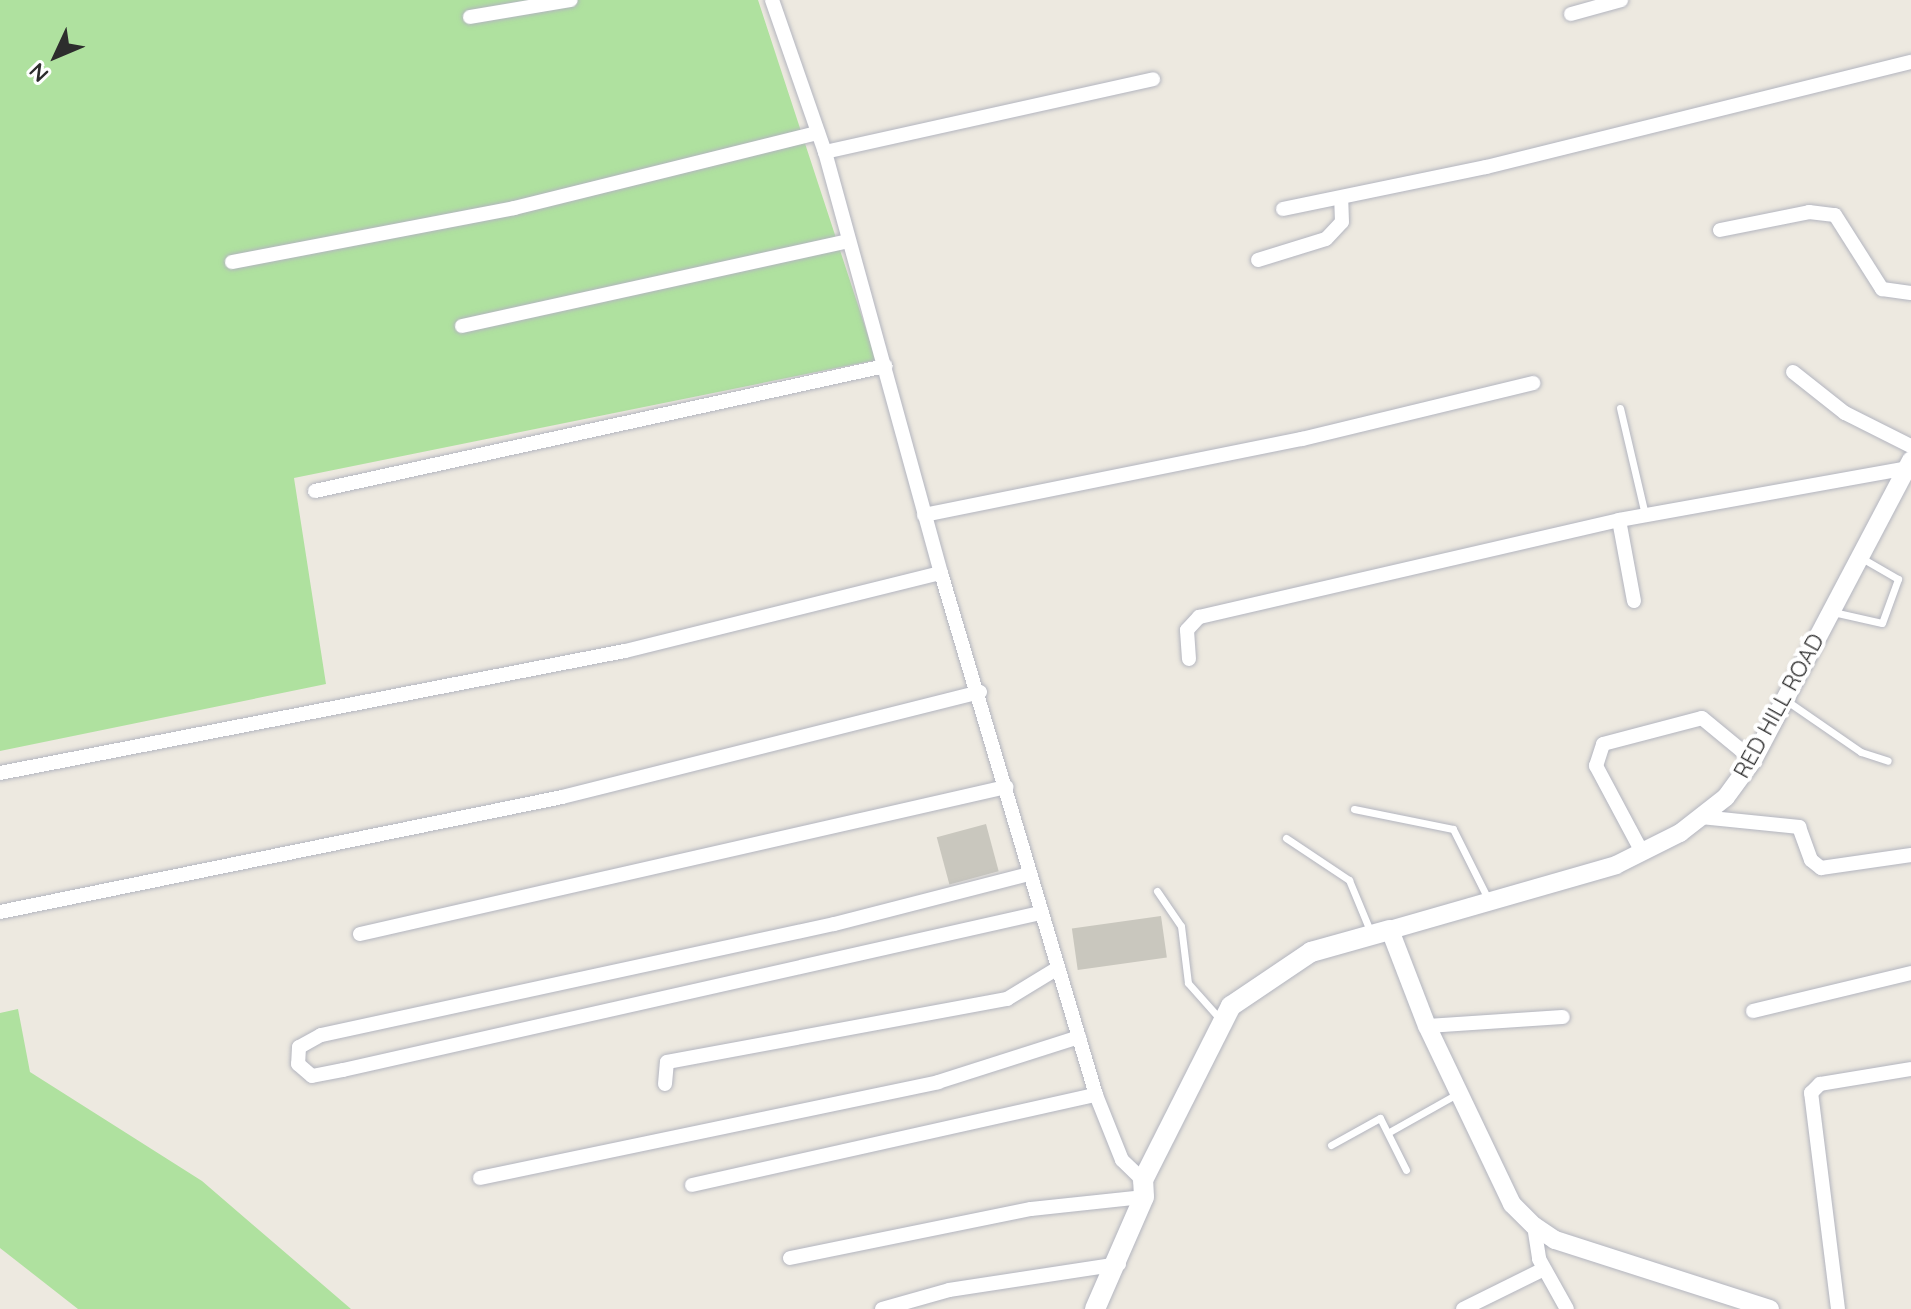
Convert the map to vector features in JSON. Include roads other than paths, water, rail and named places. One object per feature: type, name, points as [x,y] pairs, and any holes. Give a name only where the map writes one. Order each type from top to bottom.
[{"type":"main road","points":[[1095,1309],[1119,1264],[1144,1188],[1231,1006],[1276,972],[1311,952],[1381,932]]},
{"type":"street","points":[[470,17],[571,0]]},
{"type":"street","points":[[773,0],[825,152],[924,515],[980,692],[1040,913],[1096,1095],[1122,1160],[1144,1188],[790,1258]]},
{"type":"street","points":[[1571,14],[1621,0]]},
{"type":"street","points":[[1283,209],[1341,198],[1911,62]]},
{"type":"street","points":[[825,152],[1153,79]]},
{"type":"street","points":[[232,262],[514,208],[818,133]]},
{"type":"street","points":[[1258,260],[1326,239],[1342,222],[1341,198]]},
{"type":"street","points":[[1720,230],[1809,212],[1835,215],[1882,289],[1911,293]]},
{"type":"street","points":[[462,326],[847,241]]},
{"type":"street","points":[[315,491],[885,366]]},
{"type":"street","points":[[1793,372],[1845,413],[1911,446]]},
{"type":"street","points":[[924,515],[1302,439],[1533,383]]},
{"type":"street","points":[[1189,659],[1187,630],[1199,617],[1619,520],[1909,464]]},
{"type":"street","name":"RED HILL ROAD","points":[[1381,932],[1642,852],[1701,817],[1726,797],[1753,760],[1909,464]]},
{"type":"street","points":[[1619,520],[1634,601]]},
{"type":"street","points":[[0,773],[625,651],[941,573]]},
{"type":"street","points":[[0,912],[562,797],[980,692]]},
{"type":"street","points":[[1642,852],[1596,766],[1603,744],[1702,718],[1753,760]]},
{"type":"street","points":[[360,934],[1006,787]]},
{"type":"street","points":[[1701,817],[1799,827],[1811,860],[1821,868],[1911,855]]},
{"type":"street","points":[[1029,874],[834,924],[321,1035],[299,1047],[298,1064],[312,1076],[343,1070],[1040,913]]},
{"type":"street","points":[[1381,932],[1512,1204],[1534,1226],[1555,1240],[1770,1309]]},
{"type":"street","points":[[665,1084],[667,1062],[1007,999],[1058,968]]},
{"type":"street","points":[[1753,1011],[1911,973]]},
{"type":"street","points":[[1427,1026],[1563,1017]]},
{"type":"street","points":[[480,1178],[938,1082],[1079,1037]]},
{"type":"street","points":[[1838,1309],[1811,1093],[1820,1084],[1911,1069]]},
{"type":"street","points":[[692,1185],[1096,1095]]},
{"type":"street","points":[[1534,1226],[1544,1269],[1567,1309]]},
{"type":"street","points":[[882,1309],[949,1290],[1119,1264]]},
{"type":"street","points":[[1463,1309],[1544,1269]]},
{"type":"lane","points":[[1620,408],[1645,515]]},
{"type":"lane","points":[[1831,612],[1882,623],[1898,579],[1860,557]]},
{"type":"lane","points":[[1785,700],[1861,752],[1888,761]]},
{"type":"lane","points":[[1354,809],[1453,829],[1489,901]]},
{"type":"lane","points":[[1286,838],[1349,880],[1381,932]]},
{"type":"lane","points":[[1157,891],[1181,926],[1188,983],[1222,1022]]},
{"type":"lane","points":[[1391,1131],[1459,1093]]},
{"type":"lane","points":[[1331,1145],[1374,1120],[1386,1122],[1406,1170]]}]
